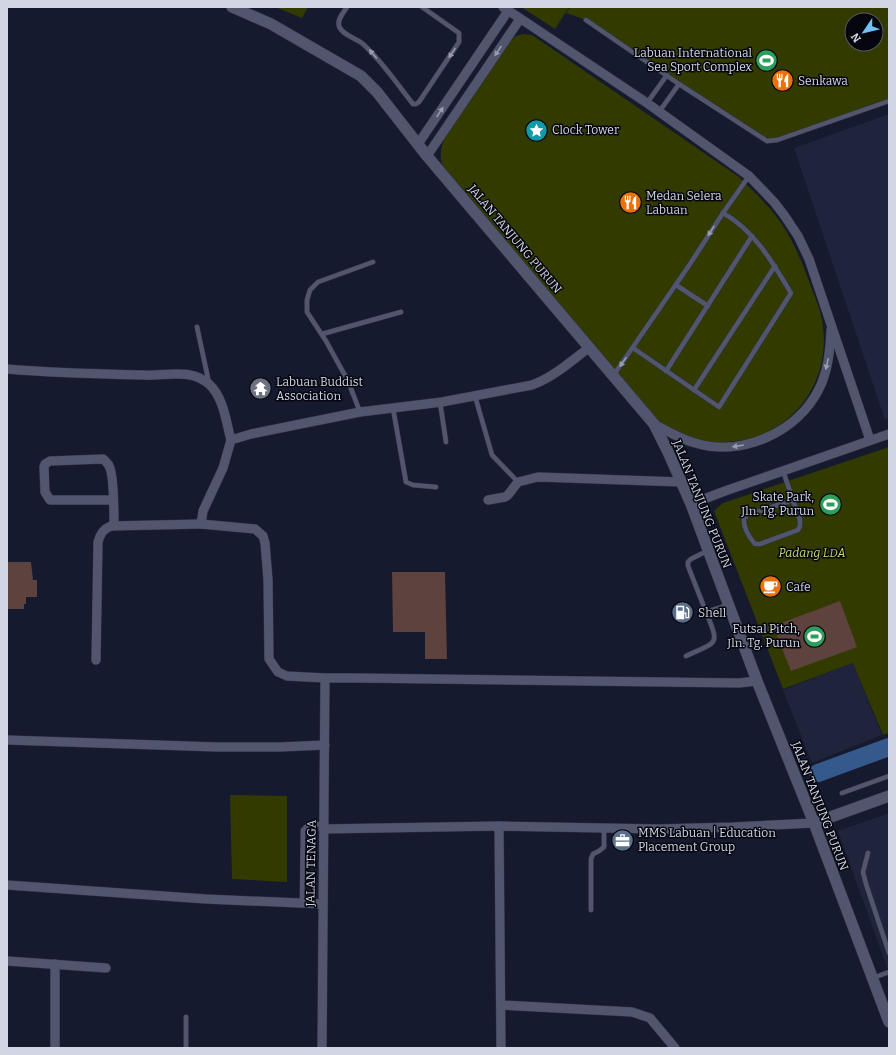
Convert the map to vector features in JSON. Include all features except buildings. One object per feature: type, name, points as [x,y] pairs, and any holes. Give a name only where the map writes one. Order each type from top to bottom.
[{"type":"street","name":"JALAN TANJUNG PURUN","points":[[232,7],[271,24],[361,76],[377,92],[427,156],[654,424],[691,504],[757,681],[814,824],[889,1022]]},
{"type":"street","points":[[418,144],[505,9],[647,103],[749,176],[774,202],[798,236],[809,259],[870,440]]},
{"type":"street","points":[[427,156],[520,19]]},
{"type":"street","points":[[654,424],[672,434],[696,444],[724,448],[753,443],[775,434],[790,424],[808,405],[819,389],[826,372],[830,354],[832,325]]},
{"type":"street","points":[[231,440],[251,434],[360,412],[440,402],[532,385],[552,375],[590,347]]},
{"type":"street","points":[[7,369],[146,375],[180,374],[190,375],[201,379],[209,385],[215,392],[223,408],[231,440],[223,468],[203,511],[201,524]]},
{"type":"street","points":[[691,504],[783,470],[889,434]]},
{"type":"street","points":[[113,500],[50,500],[45,492],[45,464],[50,461],[103,459],[109,464],[111,470],[113,500],[114,526]]},
{"type":"street","points":[[488,500],[508,495],[518,482],[538,477],[681,482]]},
{"type":"street","points":[[96,660],[98,542],[100,534],[105,528],[114,526],[201,524],[256,529],[263,536],[266,543],[268,580],[269,659],[278,672],[287,676],[325,678],[739,683],[757,681]]},
{"type":"street","name":"JALAN TENAGA","points":[[322,1048],[325,678]]},
{"type":"street","points":[[7,740],[217,747],[325,745]]},
{"type":"street","points":[[323,826],[500,826],[658,829],[733,828],[814,824],[889,796]]},
{"type":"street","points":[[500,826],[501,1048]]},
{"type":"street","points":[[7,885],[206,899],[323,904]]},
{"type":"street","points":[[7,961],[106,968]]},
{"type":"street","points":[[54,1048],[55,964]]},
{"type":"street","points":[[500,1005],[632,1012],[642,1014],[650,1018],[675,1048]]},
{"type":"lane","points":[[347,7],[339,20],[339,28],[361,42],[372,52],[413,104],[416,104],[419,102],[460,42],[459,33],[422,7]]},
{"type":"lane","points":[[586,20],[679,84],[767,141],[777,140],[889,101]]},
{"type":"lane","points":[[647,103],[667,75]]},
{"type":"lane","points":[[659,112],[679,84]]},
{"type":"lane","points":[[613,376],[749,176]]},
{"type":"lane","points":[[633,348],[719,407],[791,293],[775,266],[752,236],[735,220],[723,213]]},
{"type":"lane","points":[[666,370],[752,236]]},
{"type":"lane","points":[[360,412],[348,381],[322,334],[307,312],[307,300],[310,290],[318,282],[373,262]]},
{"type":"lane","points":[[694,390],[775,266]]},
{"type":"lane","points":[[676,285],[708,306]]},
{"type":"lane","points":[[322,334],[401,312]]},
{"type":"lane","points":[[197,327],[209,385]]},
{"type":"lane","points":[[475,396],[490,452],[518,482]]},
{"type":"lane","points":[[440,402],[446,442]]},
{"type":"lane","points":[[393,408],[406,482],[414,485],[436,487]]},
{"type":"lane","points":[[783,470],[800,520],[800,526],[798,530],[760,544],[755,544],[750,539],[744,523],[744,518],[748,515],[793,500]]},
{"type":"lane","points":[[686,656],[712,644],[715,639],[714,632],[688,566],[688,562],[691,559],[708,551]]},
{"type":"lane","points":[[706,612],[729,605]]},
{"type":"lane","points":[[842,793],[889,776]]},
{"type":"lane","points":[[302,903],[303,830],[308,824],[323,826]]},
{"type":"lane","points":[[591,910],[591,860],[593,854],[600,851],[604,847],[604,828]]},
{"type":"lane","points":[[868,853],[864,872],[866,884],[889,953]]},
{"type":"lane","points":[[872,978],[889,972]]},
{"type":"lane","points":[[186,1017],[186,1048]]},
{"type":"shaded area","points":[[889,114],[889,418],[885,420],[794,148]]},
{"type":"shaded area","points":[[853,663],[882,735],[812,763],[783,690]]},
{"type":"shaded area","points":[[889,813],[889,973],[838,831]]},
{"type":"green space","points":[[275,7],[308,7],[302,18]]},
{"type":"green space","points":[[521,7],[569,7],[555,29]]},
{"type":"green space","name":"Labuan International Sea Sport Complex","points":[[570,7],[889,7],[889,102],[777,140],[758,135],[586,20],[566,13]]},
{"type":"green space","points":[[523,34],[532,35],[739,177],[764,202],[780,222],[789,236],[803,265],[817,302],[822,322],[824,344],[818,376],[811,390],[803,403],[792,415],[779,425],[751,439],[731,442],[716,442],[702,441],[691,438],[656,420],[443,166],[441,154],[446,134],[509,42],[516,36]]},
{"type":"green space","name":"Padang LDA","points":[[889,447],[889,733],[883,735],[853,663],[783,689],[714,511],[723,503]]},
{"type":"green space","points":[[230,795],[287,796],[287,882],[232,879]]},
{"type":"waterway","points":[[818,773],[889,747]]},
{"type":"place","name":"Labuan International Sea Sport Complex","points":[[767,60]]},
{"type":"place","name":"Senkawa","points":[[783,81]]},
{"type":"place","name":"Clock Tower","points":[[537,130]]},
{"type":"place","name":"Medan Selera Labuan","points":[[631,203]]},
{"type":"place","name":"Labuan Buddist Association","points":[[260,389]]},
{"type":"place","name":"Skate Park, Jln. Tg. Purun","points":[[830,504]]},
{"type":"place","name":"Cafe","points":[[770,587]]},
{"type":"place","name":"Shell","points":[[683,613]]},
{"type":"place","name":"Futsal Pitch, Jln. Tg. Purun","points":[[815,636]]},
{"type":"place","name":"MMS Labuan | Education Placement Group","points":[[623,840]]}]
